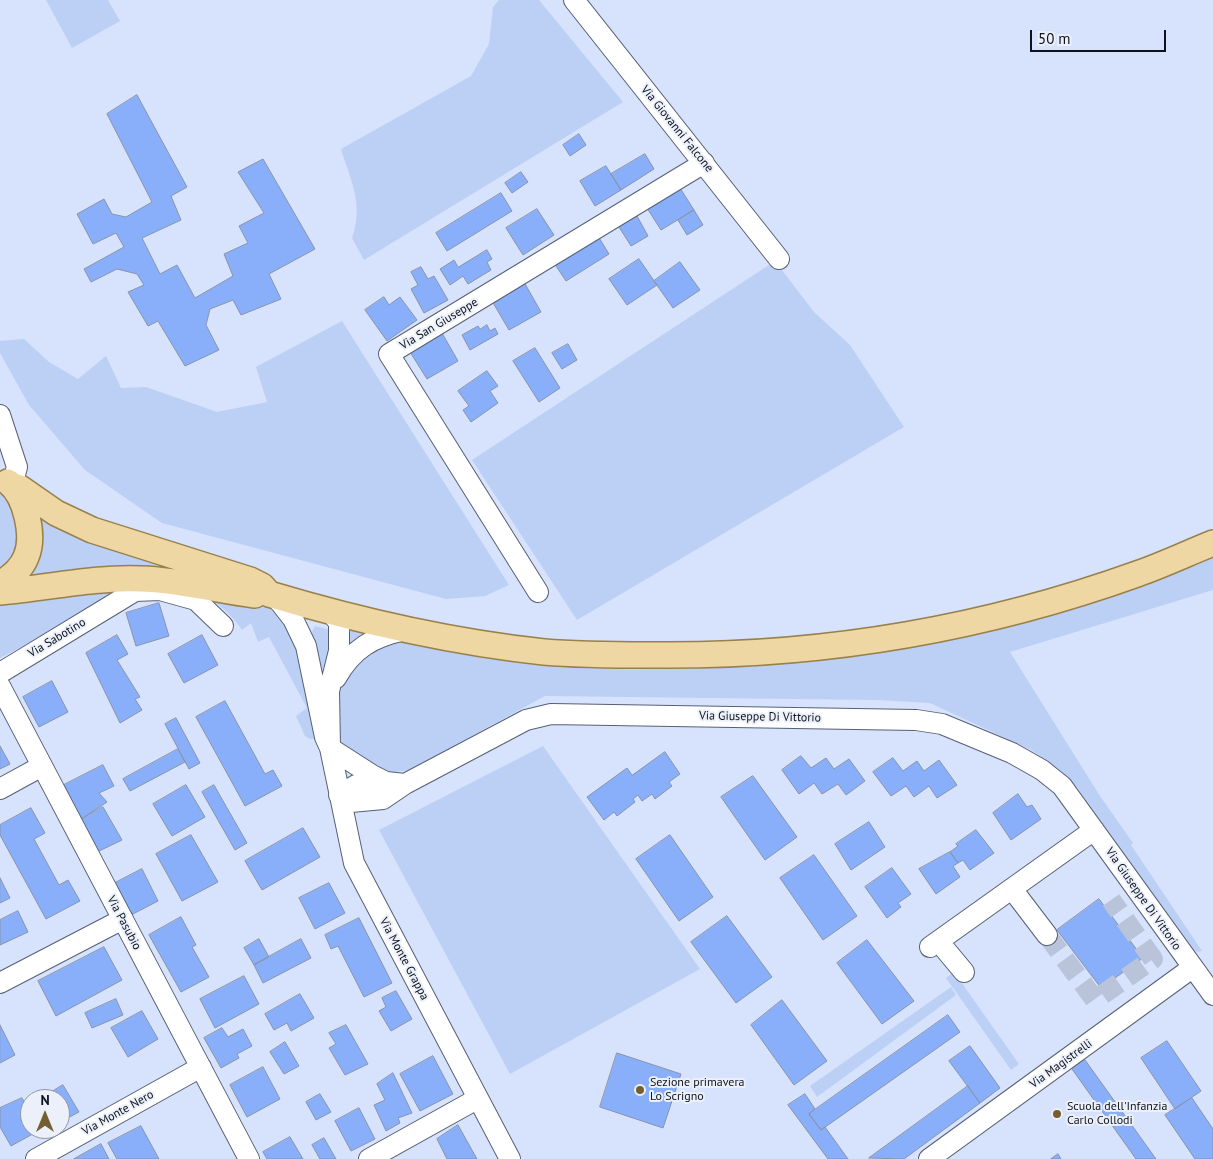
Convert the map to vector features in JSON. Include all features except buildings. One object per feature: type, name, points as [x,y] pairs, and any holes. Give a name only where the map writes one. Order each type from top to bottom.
[{"type":"main road","points":[[0,585],[21,568],[28,550],[27,521],[8,482]]},
{"type":"main road","points":[[8,482],[74,522],[250,580],[262,586],[272,595]]},
{"type":"main road","points":[[0,592],[60,583],[142,579],[175,582],[257,595],[272,595],[405,630],[446,638],[547,652],[713,656],[796,650],[874,640],[965,623],[1058,600],[1138,574],[1213,543]]},
{"type":"street","name":"Via Giovanni Falcone","points":[[574,0],[779,258]]},
{"type":"street","name":"Via San Giuseppe","points":[[538,592],[389,354],[704,163]]},
{"type":"street","points":[[0,416],[17,467],[8,482]]},
{"type":"street","name":"Via Sabotino","points":[[0,672],[135,591],[160,590],[196,600],[223,626]]},
{"type":"street","name":"Via Monte Grappa","points":[[272,595],[293,619],[306,646],[325,737],[330,748]]},
{"type":"street","name":"Via Monte Grappa","points":[[331,612],[339,623],[339,651],[329,691],[330,748],[354,863],[510,1159]]},
{"type":"street","name":"Via Monte Grappa","points":[[329,691],[341,668],[364,645],[375,637],[405,630]]},
{"type":"street","name":"Via Pasubio","points":[[0,686],[249,1159]]},
{"type":"street","name":"Via Giuseppe Di Vittorio","points":[[348,836],[350,826],[354,821],[391,788],[526,720],[551,714],[916,720],[942,724],[1017,756],[1042,770],[1070,796],[1213,996]]},
{"type":"street","points":[[330,748],[391,788]]},
{"type":"street","points":[[0,788],[42,766]]},
{"type":"street","name":"Via Giuseppe Di Vittorio","points":[[340,795],[363,783],[391,788]]},
{"type":"street","points":[[964,972],[939,942],[1094,830]]},
{"type":"street","points":[[1012,889],[1047,935]]},
{"type":"street","points":[[0,983],[123,919]]},
{"type":"street","name":"Via Magistrelli","points":[[928,1159],[1192,968]]},
{"type":"street","name":"Via Monte Nero","points":[[36,1159],[201,1068]]},
{"type":"street","points":[[369,1159],[477,1099]]},
{"type":"shaded area","points":[[46,0],[108,0],[120,21],[72,48]]},
{"type":"shaded area","points":[[499,0],[539,0],[623,102],[364,260],[352,238],[357,215],[355,193],[341,149],[471,76],[489,44],[493,7]]},
{"type":"shaded area","points":[[775,261],[814,312],[850,345],[904,427],[577,620],[472,460]]},
{"type":"shaded area","points":[[342,321],[509,585],[485,596],[446,599],[162,523],[85,470],[29,405],[0,353],[0,341],[24,339],[49,362],[78,379],[106,356],[121,388],[146,387],[217,412],[267,402],[256,367]]},
{"type":"shaded area","points":[[0,490],[9,502],[18,526],[17,555],[0,574]]},
{"type":"shaded area","points":[[33,505],[176,565],[176,574],[23,581]]},
{"type":"shaded area","points":[[1213,557],[1213,590],[1010,652],[1100,796],[1133,843],[1131,845],[1202,951],[1197,952],[1191,949],[1077,787],[1060,770],[1031,750],[930,703],[877,700],[545,696],[409,770],[388,773],[339,745],[337,708],[338,692],[343,678],[351,666],[362,656],[396,639],[436,643],[532,663],[575,667],[665,669],[778,663],[891,649],[1002,627],[1096,601]]},
{"type":"shaded area","points":[[138,585],[169,587],[135,591],[118,597],[0,658],[0,602],[55,591]]},
{"type":"shaded area","points":[[172,588],[241,598],[277,611],[287,620],[294,632],[304,660],[318,734],[315,739],[305,736],[296,716],[307,708],[269,637],[258,642],[251,623],[242,630],[230,615],[202,595]]},
{"type":"shaded area","points":[[315,626],[330,630],[328,659],[318,673],[311,634]]},
{"type":"shaded area","points":[[345,630],[368,635],[345,655]]},
{"type":"shaded area","points":[[543,746],[700,969],[510,1074],[379,830]]},
{"type":"shaded area","points":[[954,972],[1019,1064],[1011,1070],[946,978]]},
{"type":"shaded area","points":[[951,987],[956,995],[817,1097],[810,1086]]},
{"type":"tunnel","points":[[1047,935],[1095,1000],[1153,959],[1111,900]]},
{"type":"place","name":"Sezione primavera Lo Scrigno","points":[[640,1090]]},
{"type":"place","name":"Scuola dell'Infanzia Carlo Collodi","points":[[1057,1114]]}]
